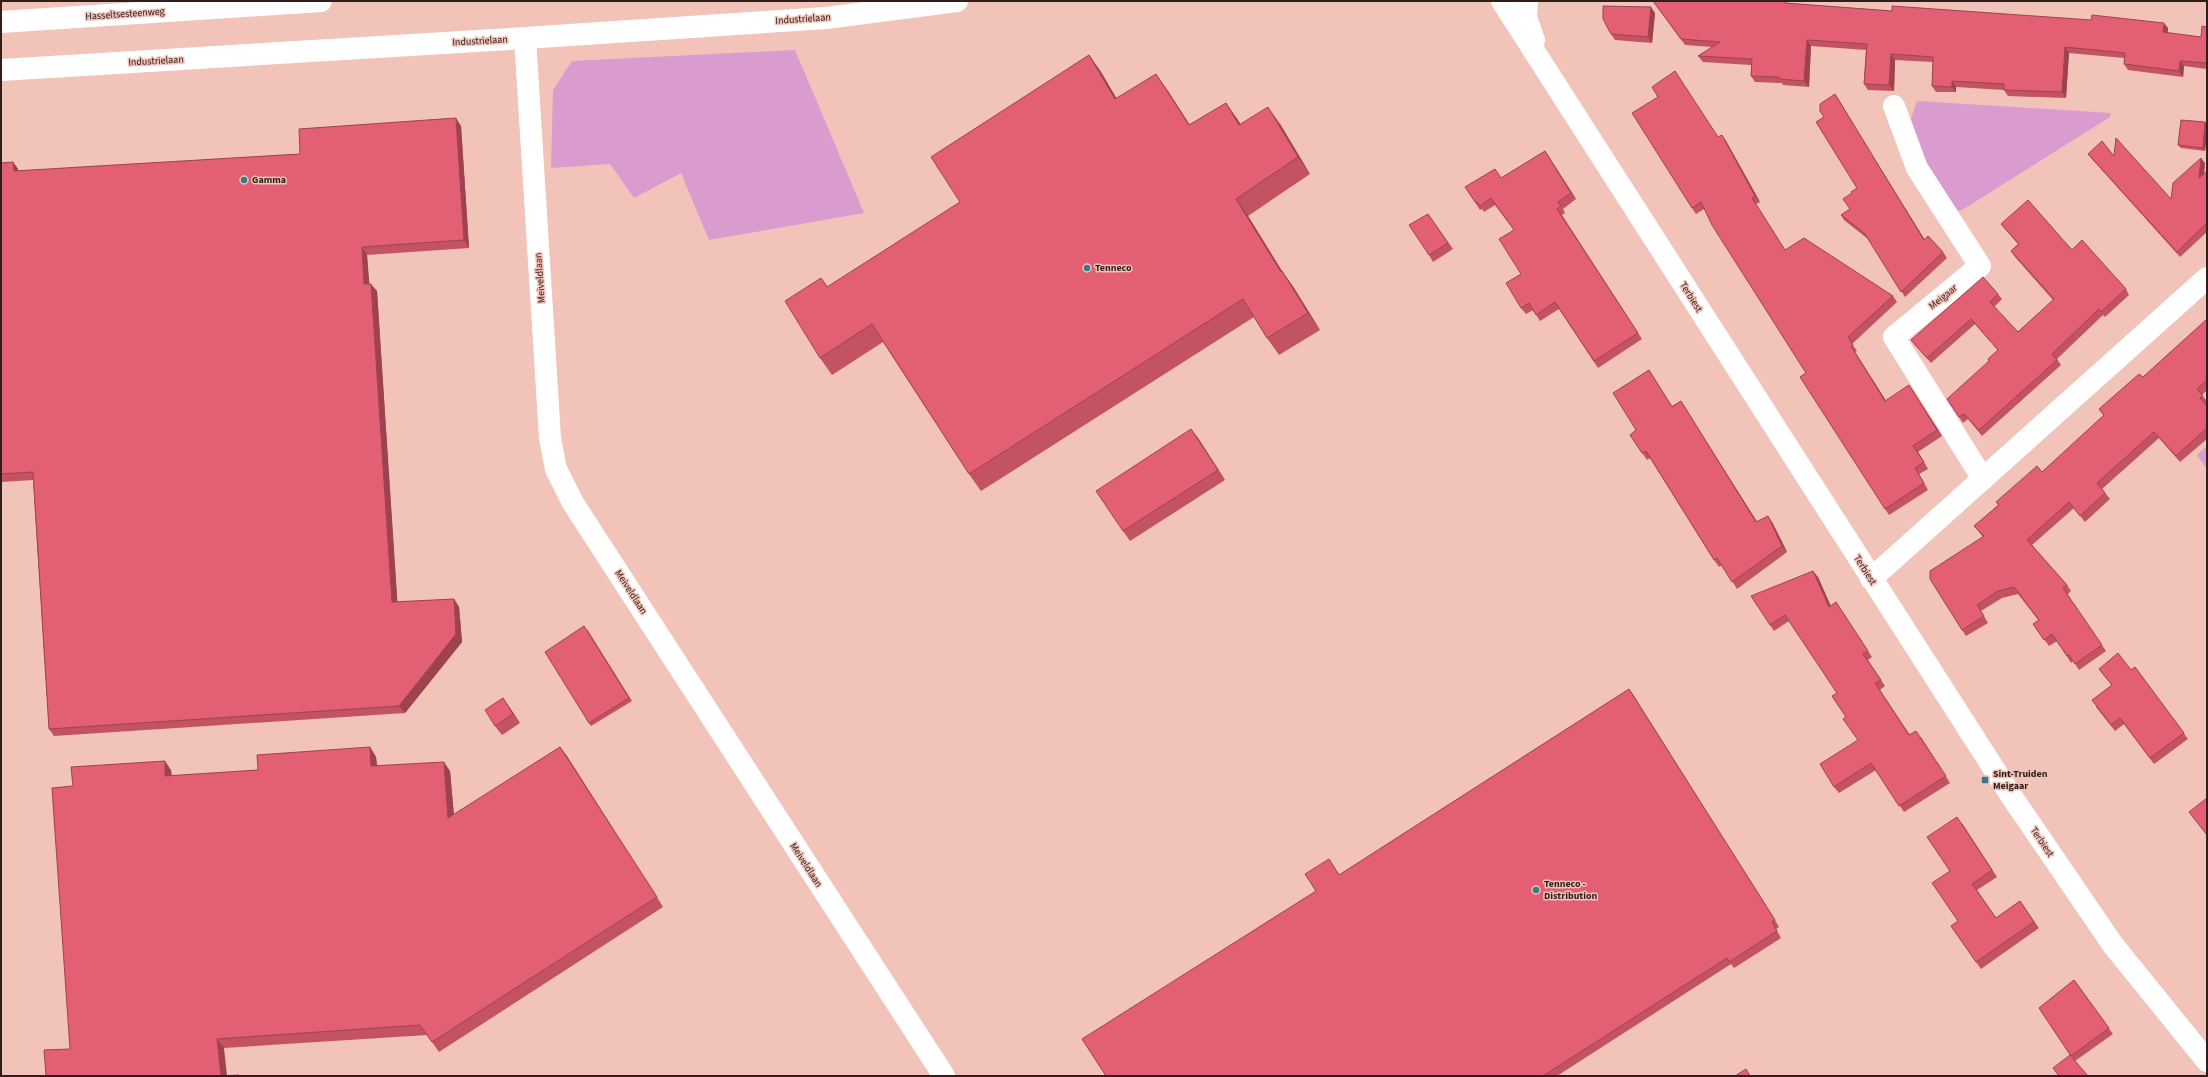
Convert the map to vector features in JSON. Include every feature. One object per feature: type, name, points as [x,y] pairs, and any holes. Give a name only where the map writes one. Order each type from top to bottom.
[{"type":"street","name":"Hasseltsesteenweg","points":[[1,7],[97,1]]},
{"type":"street","name":"Hasseltsesteenweg","points":[[1,22],[321,1]]},
{"type":"street","name":"Industrielaan","points":[[1,70],[826,18],[958,1]]},
{"type":"street","name":"Terbiest","points":[[1502,1],[1871,579],[2083,903],[2122,957],[2207,1061]]},
{"type":"street","name":"Terbiest","points":[[1527,1],[1526,17],[1544,65]]},
{"type":"street","name":"Meiveldlaan","points":[[525,38],[550,438],[556,469],[582,516],[944,1076]]},
{"type":"street","name":"Meigaar","points":[[1894,106],[1917,168],[1980,266],[1894,337],[1983,479]]},
{"type":"street","points":[[1871,579],[2207,278]]},
{"type":"shaded area","points":[[795,50],[864,213],[709,240],[681,173],[634,198],[610,164],[551,168],[553,90],[572,61]]},
{"type":"shaded area","points":[[1917,101],[2111,113],[2110,117],[1962,210],[1953,211],[1925,166],[1911,119]]},
{"type":"shaded area","points":[[2207,446],[2207,469],[2197,455]]},
{"type":"building","points":[[1653,1],[1785,1],[1785,3],[1892,11],[1892,6],[2091,20],[2092,15],[2164,23],[2163,32],[2201,37],[2202,26],[2207,27],[2207,63],[2180,61],[2179,71],[2124,64],[2125,53],[2065,47],[2062,92],[2004,90],[2004,84],[1952,81],[1952,87],[1932,86],[1933,57],[1891,54],[1889,85],[1864,84],[1867,44],[1807,40],[1804,81],[1779,79],[1779,77],[1751,76],[1752,59],[1698,56],[1720,42],[1681,39]]},
{"type":"building","points":[[1603,6],[1651,7],[1648,37],[1611,34],[1603,19]]},
{"type":"building","name":"Tenneco","points":[[1089,55],[1115,99],[1156,74],[1189,125],[1226,103],[1239,125],[1268,107],[1298,157],[1236,199],[1308,313],[1267,338],[1243,299],[969,474],[872,324],[820,358],[785,301],[821,278],[827,287],[960,202],[931,157]]},
{"type":"building","points":[[1675,71],[1718,137],[1722,135],[1755,196],[1752,198],[1785,250],[1804,238],[1893,296],[1848,337],[1853,345],[1851,346],[1885,401],[1909,385],[1937,430],[1913,446],[1924,462],[1915,468],[1924,483],[1885,509],[1800,377],[1806,373],[1712,225],[1701,202],[1692,208],[1632,113],[1658,97],[1652,87]]},
{"type":"building","points":[[1835,94],[1924,240],[1928,236],[1943,252],[1901,292],[1865,234],[1841,215],[1850,209],[1843,199],[1857,188],[1816,122],[1824,117],[1820,111],[1820,104]]},
{"type":"building","points":[[456,118],[464,240],[362,247],[364,284],[371,284],[392,602],[454,599],[456,634],[399,706],[49,729],[33,472],[1,474],[1,163],[13,162],[14,171],[300,154],[299,129]]},
{"type":"building","points":[[2181,120],[2205,122],[2203,148],[2178,145]]},
{"type":"building","points":[[2116,138],[2171,199],[2173,183],[2201,158],[2199,178],[2207,171],[2207,223],[2177,252],[2088,154],[2102,141],[2114,156]]},
{"type":"building","points":[[1545,151],[1571,193],[1558,202],[1561,206],[1557,209],[1638,333],[1594,361],[1555,302],[1536,315],[1529,303],[1521,308],[1506,283],[1521,274],[1499,239],[1514,230],[1491,198],[1480,206],[1477,202],[1476,203],[1465,187],[1495,169],[1501,178]]},
{"type":"building","points":[[2028,200],[2072,250],[2082,240],[2126,289],[2101,312],[2099,309],[2052,354],[2057,360],[1979,430],[1964,414],[1959,417],[1947,399],[1989,361],[1988,359],[1998,350],[1971,319],[1927,358],[1911,340],[1983,277],[1998,294],[1990,302],[2018,332],[2054,299],[2011,251],[2019,244],[2001,224]]},
{"type":"building","points":[[1428,214],[1448,243],[1429,255],[1409,225]]},
{"type":"building","points":[[2207,319],[2207,380],[2197,389],[2203,396],[2200,398],[2207,406],[2207,428],[2176,456],[2154,432],[2097,483],[2105,493],[2080,516],[2069,502],[2027,540],[2067,585],[2063,588],[2102,645],[2075,664],[2069,655],[2067,656],[2052,634],[2044,640],[2033,624],[2039,620],[2014,587],[1998,591],[1977,605],[1984,616],[1962,630],[1930,579],[1930,571],[1984,536],[1974,526],[1999,505],[1996,502],[2037,466],[2042,472],[2104,415],[2099,409],[2139,374],[2143,377]]},
{"type":"building","points":[[1649,370],[1672,407],[1681,401],[1756,522],[1768,516],[1782,546],[1732,582],[1717,558],[1714,560],[1646,451],[1642,453],[1630,435],[1636,430],[1613,393]]},
{"type":"building","points":[[1191,429],[1218,470],[1123,531],[1096,491]]},
{"type":"building","points":[[1813,571],[1829,607],[1836,602],[1868,651],[1863,654],[1881,680],[1875,683],[1909,735],[1916,731],[1946,776],[1899,806],[1871,763],[1834,787],[1820,764],[1858,740],[1843,719],[1846,717],[1832,696],[1837,693],[1785,615],[1770,625],[1751,596]]},
{"type":"building","points":[[584,626],[629,698],[589,723],[545,652]]},
{"type":"building","points":[[2118,653],[2131,670],[2135,667],[2184,733],[2150,758],[2120,718],[2111,725],[2092,700],[2112,685],[2099,669]]},
{"type":"building","name":"Tenneco - Distribution","points":[[1629,689],[1775,920],[1772,922],[1777,931],[1729,962],[1727,958],[1543,1076],[1106,1076],[1082,1039],[1316,891],[1305,874],[1329,859],[1339,875]]},
{"type":"building","points":[[503,698],[513,714],[495,726],[485,710]]},
{"type":"building","points":[[370,747],[371,766],[444,762],[448,818],[560,747],[657,897],[432,1042],[420,1025],[217,1039],[221,1076],[46,1076],[44,1050],[70,1049],[52,788],[73,786],[71,767],[165,761],[165,776],[258,770],[257,755]]},
{"type":"building","points":[[2207,798],[2207,835],[2189,812]]},
{"type":"building","points":[[1957,817],[1992,870],[1972,884],[1996,918],[2020,901],[2034,922],[1976,962],[1951,926],[1958,921],[1932,883],[1950,871],[1927,837]]},
{"type":"building","points":[[2074,980],[2109,1028],[2071,1056],[2039,1008]]},
{"type":"building","points":[[2070,1055],[2088,1076],[2059,1076],[2053,1068]]},
{"type":"building","points":[[1746,1069],[1750,1076],[1735,1076]]},
{"type":"place","name":"Gamma","points":[[244,180]]},
{"type":"place","name":"Tenneco","points":[[1087,268]]},
{"type":"place","name":"Sint-Truiden Meigaar","points":[[1985,780]]},
{"type":"place","name":"Tenneco - Distribution","points":[[1536,890]]}]
